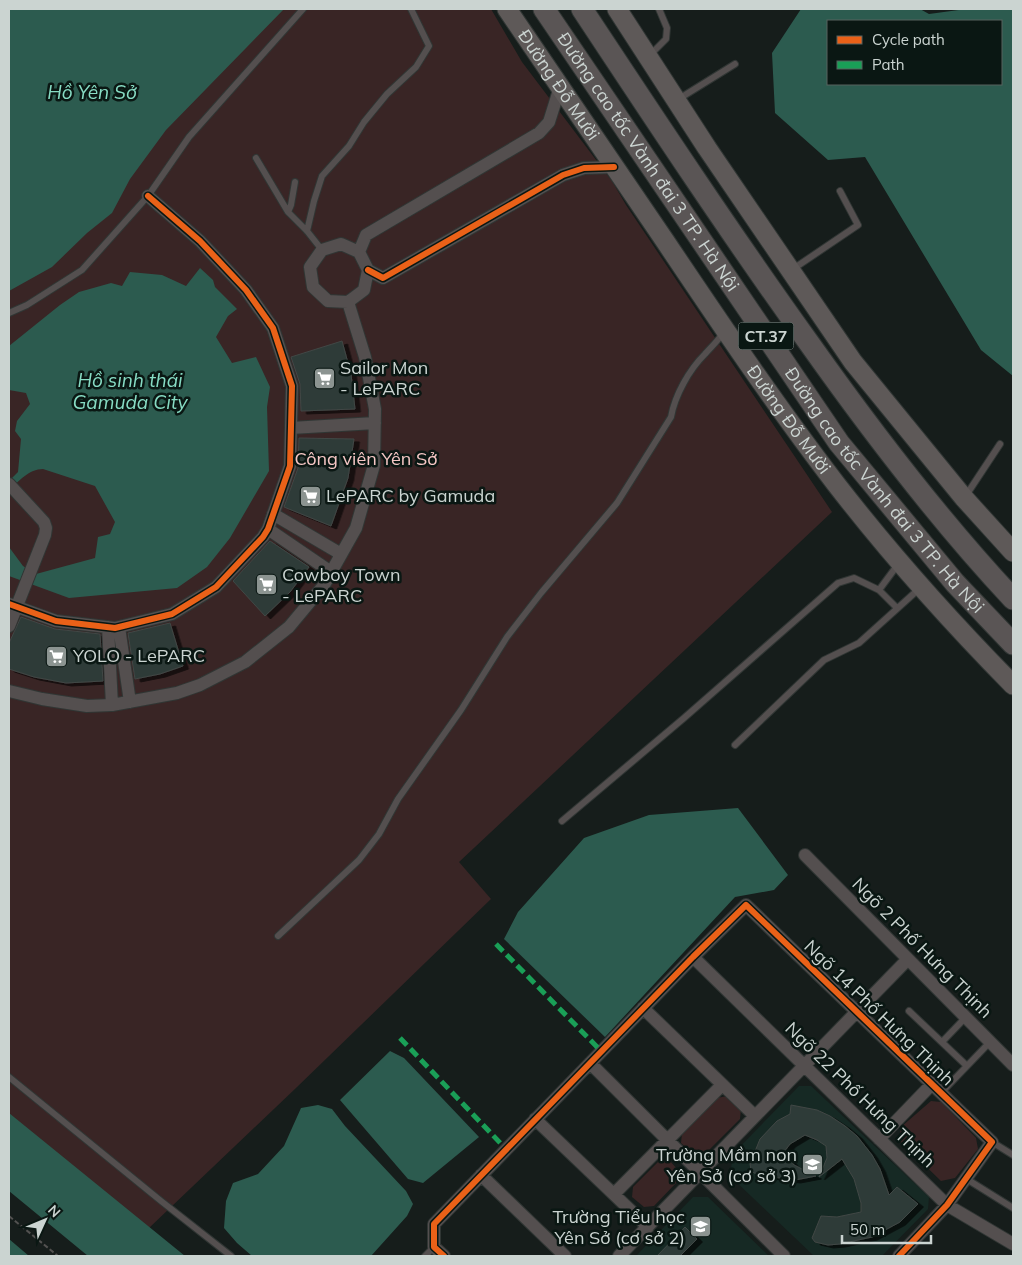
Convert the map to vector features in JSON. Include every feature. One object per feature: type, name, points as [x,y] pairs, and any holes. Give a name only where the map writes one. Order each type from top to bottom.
[{"type":"highway","name":"Đường cao tốc Vành đai 3 TP. Hà Nội","points":[[544,9],[839,443],[954,582],[1013,644]]},
{"type":"highway","name":"Đường cao tốc Vành đai 3 TP. Hà Nội","points":[[582,9],[769,287],[865,422],[978,561],[1013,599]]},
{"type":"main road","name":"Đường Đỗ Mười","points":[[506,9],[725,330],[836,484],[922,587],[976,648],[1013,685]]},
{"type":"main road","points":[[617,9],[676,100],[853,362],[964,498],[1013,552]]},
{"type":"street","points":[[359,252],[366,235],[539,133],[549,122],[560,87]]},
{"type":"street","points":[[368,270],[364,290],[348,302],[328,301],[313,287],[310,267],[322,250],[341,244],[359,252],[368,270],[383,278],[563,174],[584,168],[614,167]]},
{"type":"street","points":[[13,605],[56,621],[113,627],[172,614],[216,587],[263,537],[290,466],[292,386],[273,328],[246,290],[200,241],[148,196]]},
{"type":"street","points":[[9,691],[42,700],[87,706],[112,705],[177,693],[200,685],[245,662],[289,626],[324,585],[356,528],[374,465],[375,408],[364,357],[348,302]]},
{"type":"street","points":[[291,431],[375,427]]},
{"type":"street","points":[[9,626],[13,605],[25,586],[46,528],[44,522],[13,489]]},
{"type":"street","points":[[273,514],[341,554]]},
{"type":"street","points":[[268,528],[331,572]]},
{"type":"street","points":[[113,627],[130,702]]},
{"type":"street","points":[[112,705],[113,627]]},
{"type":"street","name":"Ngõ 2 Phố Hưng Thịnh","points":[[806,855],[990,1042],[1012,1061]]},
{"type":"street","name":"Ngõ 14 Phố Hưng Thịnh","points":[[693,957],[746,905],[992,1142]]},
{"type":"street","points":[[444,1256],[434,1247],[434,1224],[693,957]]},
{"type":"street","name":"Ngõ 22 Phố Hưng Thịnh","points":[[693,957],[947,1205],[1013,1244]]},
{"type":"street","points":[[619,1256],[908,959]]},
{"type":"street","points":[[643,1008],[755,1116]]},
{"type":"street","points":[[590,1063],[784,1256]]},
{"type":"street","points":[[614,1194],[722,1085]]},
{"type":"street","points":[[879,1139],[936,1089]]},
{"type":"street","points":[[535,1119],[648,1226]]},
{"type":"street","points":[[901,1256],[947,1205],[992,1142]]},
{"type":"street","points":[[480,1175],[565,1256]]},
{"type":"lane","points":[[9,313],[27,305],[82,270],[148,196],[189,137],[303,9]]},
{"type":"lane","points":[[307,231],[322,176],[349,146],[364,122],[387,94],[416,67],[429,46],[411,9]]},
{"type":"lane","points":[[648,57],[666,39],[667,28],[659,9]]},
{"type":"lane","points":[[676,100],[735,64]]},
{"type":"lane","points":[[256,158],[288,212],[322,250]]},
{"type":"lane","points":[[288,212],[295,182]]},
{"type":"lane","points":[[791,270],[858,224],[840,191]]},
{"type":"lane","points":[[278,936],[359,860],[379,834],[398,799],[466,704],[507,637],[618,503],[671,417],[684,384],[703,355],[716,343],[725,330]]},
{"type":"lane","points":[[964,498],[1000,444]]},
{"type":"lane","points":[[879,590],[900,562]]},
{"type":"lane","points":[[562,821],[684,718],[838,583],[854,578],[879,590],[897,608]]},
{"type":"lane","points":[[736,745],[824,660],[859,644],[922,587]]},
{"type":"lane","points":[[909,1011],[967,1066]]},
{"type":"lane","points":[[942,1042],[966,1017]]},
{"type":"lane","points":[[936,1089],[967,1066],[990,1042]]},
{"type":"lane","points":[[9,1077],[161,1202],[231,1256]]},
{"type":"lane","name":"Ngõ 14 Phố Hưng Thịnh","points":[[992,1142],[1013,1154]]},
{"type":"lane","points":[[965,1178],[1013,1208]]},
{"type":"lane","points":[[425,1256],[434,1247]]},
{"type":"path","points":[[9,1216],[58,1256]]},
{"type":"shaded area","name":"Trường Mầm non Yên Sở (cơ sở 3)","points":[[799,1086],[811,1086],[929,1197],[928,1209],[882,1256],[814,1256],[730,1176],[733,1154]]},
{"type":"shaded area","name":"Trường Tiểu học Yên Sở (cơ sở 2)","points":[[693,1197],[708,1197],[769,1256],[636,1256]]},
{"type":"green space","name":"Công viên Yên Sở","points":[[9,9],[491,9],[522,62],[612,181],[626,205],[832,512],[459,862],[491,899],[149,1228],[9,1115]]},
{"type":"green space","points":[[728,1096],[741,1109],[740,1119],[704,1155],[695,1156],[681,1143],[682,1133],[716,1098]]},
{"type":"green space","points":[[931,1101],[941,1102],[976,1138],[978,1149],[955,1178],[941,1181],[899,1140],[901,1127]]},
{"type":"green space","points":[[669,1160],[679,1171],[678,1181],[654,1206],[644,1207],[632,1197],[633,1187],[659,1161]]},
{"type":"water","name":"Hồ Yên Sở","points":[[9,9],[284,9],[166,130],[130,179],[112,213],[87,233],[52,267],[9,291]]},
{"type":"water","points":[[801,9],[920,9],[929,14],[966,9],[1013,9],[1013,376],[981,350],[865,157],[828,160],[775,113],[772,53]]},
{"type":"water","name":"Hồ sinh thái Gamuda City","points":[[200,268],[213,280],[215,287],[237,309],[228,316],[216,337],[232,363],[256,357],[270,387],[267,407],[269,471],[230,538],[207,567],[177,588],[69,598],[9,576],[9,547],[23,566],[36,574],[95,558],[98,537],[110,534],[115,522],[95,486],[43,469],[29,473],[9,490],[9,481],[18,472],[21,439],[15,431],[17,421],[30,404],[26,393],[9,390],[9,346],[79,292],[111,283],[122,286],[130,272],[162,275],[186,286]]},
{"type":"water","points":[[738,808],[788,875],[774,890],[735,897],[605,1037],[504,939],[518,912],[584,838],[649,815]]},
{"type":"water","points":[[390,1051],[404,1058],[479,1137],[423,1183],[408,1179],[340,1100]]},
{"type":"water","points":[[318,1105],[332,1109],[345,1126],[406,1191],[413,1204],[407,1216],[371,1256],[252,1256],[224,1228],[226,1201],[233,1183],[258,1174],[284,1146],[301,1108]]},
{"type":"water","points":[[9,1113],[185,1256],[88,1256],[9,1191]]},
{"type":"water","points":[[9,1239],[29,1256],[9,1256]]},
{"type":"building","name":"Sailor Mon - LePARC","points":[[342,341],[351,374],[355,409],[301,411],[300,384],[291,357]]},
{"type":"building","points":[[299,438],[354,439],[348,478],[331,526],[284,507],[298,468]]},
{"type":"building","name":"Cowboy Town - LePARC","points":[[270,541],[309,567],[290,592],[265,616],[233,581]]},
{"type":"building","name":"YOLO - LePARC","points":[[21,617],[55,629],[100,634],[103,681],[66,683],[34,677],[9,669],[9,643]]},
{"type":"building","points":[[170,623],[183,666],[160,674],[135,679],[128,633]]},
{"type":"building","points":[[791,1105],[817,1110],[845,1126],[857,1136],[872,1155],[880,1169],[889,1195],[897,1187],[918,1204],[900,1222],[872,1237],[840,1244],[828,1245],[815,1242],[812,1238],[821,1216],[837,1217],[861,1212],[861,1203],[854,1179],[842,1159],[819,1177],[827,1158],[826,1146],[805,1135],[790,1144],[784,1152],[794,1165],[816,1176],[795,1180],[754,1173],[751,1170],[750,1164],[760,1139],[777,1121],[790,1114]]},
{"type":"building","points":[[685,1227],[697,1239],[680,1256],[657,1256]]},
{"type":"marked path","points":[[496,944],[601,1051]]},
{"type":"marked path","points":[[400,1038],[506,1149]]},
{"type":"cycle path","points":[[368,270],[383,278],[563,175],[584,168],[614,167]]},
{"type":"cycle path","points":[[9,604],[56,621],[115,628],[172,614],[216,587],[263,537],[268,529],[290,466],[292,386],[273,328],[246,290],[200,241],[148,196]]},
{"type":"cycle path","points":[[444,1256],[434,1247],[434,1224],[693,957],[746,905],[992,1142],[947,1205],[899,1256]]},
{"type":"place","name":"Sailor Mon - LePARC","points":[[324,378]]},
{"type":"place","name":"LePARC by Gamuda","points":[[310,496]]},
{"type":"place","name":"Cowboy Town - LePARC","points":[[266,585]]},
{"type":"place","name":"YOLO - LePARC","points":[[57,656]]},
{"type":"place","name":"Trường Mầm non Yên Sở (cơ sở 3)","points":[[813,1165]]},
{"type":"place","name":"Trường Tiểu học Yên Sở (cơ sở 2)","points":[[701,1227]]}]
